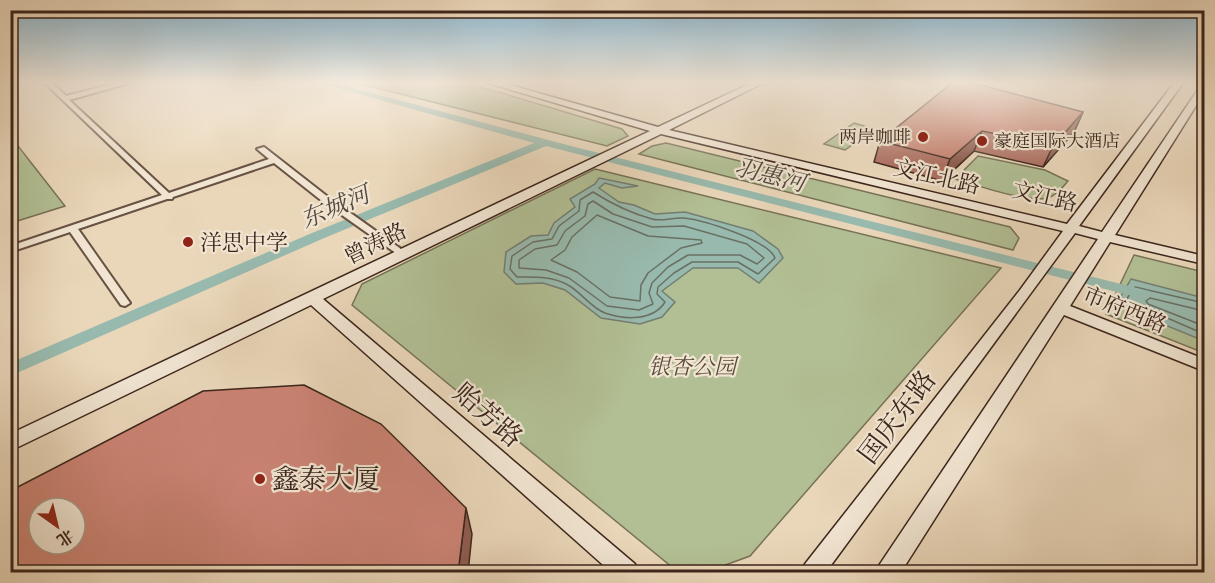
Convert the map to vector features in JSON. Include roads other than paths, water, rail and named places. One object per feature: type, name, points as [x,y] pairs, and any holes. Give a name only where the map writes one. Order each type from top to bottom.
[{"type":"main road","points":[[594,110],[664,129]]},
{"type":"main road","points":[[598,110],[664,129]]},
{"type":"main road","name":"曾涛路","points":[[10,443],[703,110]]},
{"type":"main road","name":"国庆东路","points":[[813,573],[1025,293],[1159,110]]},
{"type":"main road","points":[[888,573],[1189,110]]},
{"type":"main road","name":"文江北路","points":[[664,129],[1069,231],[1108,234],[1204,260]]},
{"type":"main road","points":[[1108,234],[1204,253]]},
{"type":"main road","name":"贻芳路","points":[[313,298],[627,573]]},
{"type":"main road","name":"市府西路","points":[[1062,308],[1204,365]]},
{"type":"street","points":[[76,110],[169,197]]},
{"type":"street","points":[[261,149],[325,199],[403,254]]},
{"type":"street","points":[[10,249],[274,160]]},
{"type":"street","points":[[72,228],[125,303]]},
{"type":"water","points":[[599,178],[638,186],[622,188],[605,183],[599,188],[619,202],[634,205],[655,214],[685,212],[753,231],[778,249],[783,258],[759,283],[738,268],[693,268],[662,291],[675,302],[662,317],[640,324],[601,318],[565,290],[543,283],[516,284],[504,272],[506,252],[531,236],[548,235],[554,223],[575,207],[570,199],[595,184]]},
{"type":"water","points":[[1131,279],[1204,298],[1204,341],[1116,305]]},
{"type":"waterway","name":"羽惠河","points":[[425,110],[545,142]]},
{"type":"waterway","name":"东城河","points":[[10,370],[317,236],[545,142]]},
{"type":"waterway","name":"羽惠河","points":[[545,142],[1144,294]]},
{"type":"place","name":"两岸咖啡","points":[[923,137]]},
{"type":"place","name":"豪庭国际大酒店","points":[[982,141]]},
{"type":"place","name":"洋思中学","points":[[188,242]]},
{"type":"place","name":"鑫泰大厦","points":[[260,479]]},
{"type":"park label","name":"银杏公园","points":[[692,366]]}]
